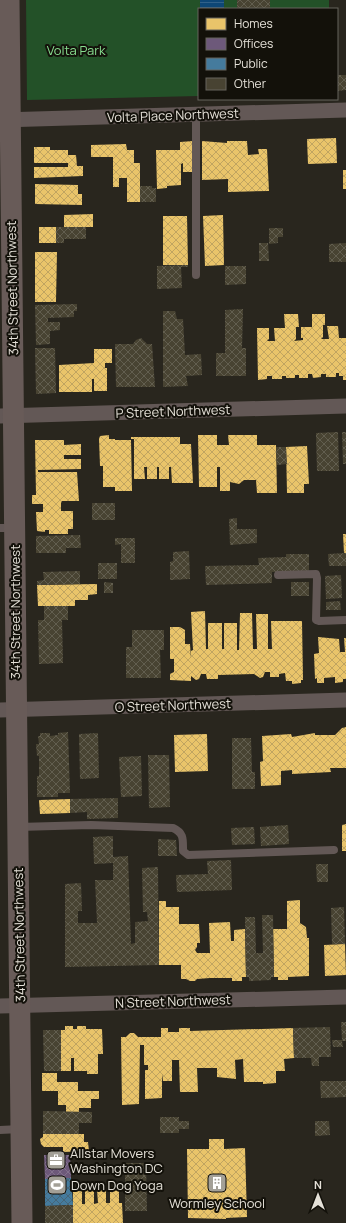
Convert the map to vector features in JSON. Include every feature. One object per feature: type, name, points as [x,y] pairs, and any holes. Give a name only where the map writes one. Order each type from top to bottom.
[{"type":"street","name":"34th Street Northwest","points":[[9,0],[5,120],[8,710],[17,827],[10,1006],[21,1129],[22,1223]]},
{"type":"street","name":"Volta Place Northwest","points":[[5,120],[346,110]]},
{"type":"street","name":"P Street Northwest","points":[[7,416],[346,406]]},
{"type":"street","name":"O Street Northwest","points":[[8,710],[346,700]]},
{"type":"street","name":"N Street Northwest","points":[[10,1006],[346,996]]},
{"type":"lane","points":[[196,114],[196,275]]},
{"type":"lane","points":[[278,575],[316,574],[316,620],[319,622],[346,620]]},
{"type":"lane","points":[[17,827],[91,825],[173,828],[180,831],[183,836],[183,851],[188,855],[334,850]]},
{"type":"lane","points":[[0,1130],[21,1129]]},
{"type":"green space","name":"Volta Park","points":[[26,0],[329,0],[329,8],[198,8],[198,96],[27,100]]},
{"type":"water","points":[[200,0],[224,0],[224,8],[200,8]]},
{"type":"building: Homes","points":[[336,138],[337,163],[308,164],[307,139]]},
{"type":"building: Homes","points":[[193,141],[194,172],[183,172],[183,163],[181,164],[181,185],[167,186],[167,188],[157,189],[156,150],[180,150],[180,142]]},
{"type":"building: Homes","points":[[202,141],[227,143],[227,141],[247,141],[248,155],[259,154],[258,149],[267,149],[269,191],[228,192],[228,179],[202,180]]},
{"type":"building: Homes","points":[[126,144],[127,150],[134,150],[134,163],[140,163],[140,202],[127,202],[127,178],[119,178],[119,187],[113,187],[113,157],[91,157],[91,145]]},
{"type":"building: Homes","points":[[34,147],[50,147],[50,150],[68,150],[68,155],[76,155],[77,166],[83,166],[83,176],[34,178],[34,167],[68,167],[68,163],[34,163]]},
{"type":"building: Homes","points":[[343,170],[346,170],[346,189],[343,189]]},
{"type":"building: Homes","points":[[35,184],[78,185],[78,194],[82,194],[82,205],[35,204]]},
{"type":"building: Homes","points":[[93,214],[93,227],[64,227],[64,215]]},
{"type":"building: Homes","points":[[223,215],[224,265],[205,266],[203,216]]},
{"type":"building: Homes","points":[[163,216],[187,216],[188,265],[163,265]]},
{"type":"building: Homes","points":[[39,227],[56,227],[56,243],[39,243]]},
{"type":"building: Homes","points":[[35,252],[57,252],[56,302],[35,302]]},
{"type":"building: Homes","points":[[284,314],[298,314],[299,327],[296,327],[296,339],[294,341],[303,340],[303,338],[301,338],[301,327],[312,327],[312,314],[325,314],[325,325],[323,325],[323,337],[321,339],[329,339],[327,326],[338,326],[339,338],[346,338],[346,380],[343,380],[343,376],[339,376],[339,373],[336,373],[336,377],[326,377],[326,374],[321,374],[321,377],[313,378],[312,374],[308,374],[308,378],[299,378],[299,375],[295,375],[295,378],[286,378],[286,376],[282,376],[282,379],[272,379],[272,376],[267,376],[267,379],[258,380],[257,328],[269,328],[269,339],[267,341],[275,341],[274,328],[285,328]]},
{"type":"building: Homes","points":[[94,349],[112,349],[112,363],[105,363],[105,368],[107,368],[107,391],[94,391],[94,379],[92,379],[92,392],[59,392],[59,365],[94,363]]},
{"type":"building: Homes","points":[[109,435],[109,439],[131,440],[132,491],[115,491],[115,487],[103,487],[103,466],[100,466],[99,439],[100,436]]},
{"type":"building: Homes","points":[[198,435],[217,435],[217,445],[229,445],[228,435],[257,435],[257,445],[276,445],[277,493],[257,493],[256,480],[244,480],[239,484],[230,482],[230,491],[220,491],[220,467],[217,467],[217,487],[199,487]]},
{"type":"building: Homes","points":[[131,437],[180,437],[180,444],[191,444],[193,483],[172,483],[171,467],[169,467],[169,479],[159,479],[159,467],[157,467],[157,479],[147,479],[147,467],[144,467],[145,479],[134,479],[134,439],[131,439]]},
{"type":"building: Homes","points":[[35,440],[64,440],[64,445],[81,444],[81,455],[64,455],[64,459],[81,459],[81,469],[38,470],[38,472],[77,472],[79,501],[62,501],[61,503],[61,511],[73,511],[73,529],[68,529],[68,534],[49,534],[49,530],[45,530],[45,532],[37,531],[36,512],[43,512],[43,504],[32,504],[32,495],[36,495]]},
{"type":"building: Homes","points":[[307,446],[309,484],[304,484],[304,493],[287,493],[286,447]]},
{"type":"building: Homes","points":[[343,534],[346,534],[346,553],[344,553]]},
{"type":"building: Homes","points":[[97,584],[97,594],[88,595],[88,600],[75,600],[75,606],[38,606],[37,585]]},
{"type":"building: Homes","points":[[205,611],[206,649],[208,649],[208,623],[222,623],[222,649],[224,649],[224,623],[237,623],[237,650],[239,650],[240,613],[252,613],[253,649],[257,649],[256,614],[268,614],[268,649],[272,649],[271,621],[302,621],[303,680],[301,680],[301,683],[292,684],[292,681],[286,681],[285,673],[279,674],[279,677],[270,677],[270,672],[265,672],[263,677],[260,678],[254,674],[218,675],[218,679],[207,679],[206,674],[201,674],[199,679],[196,680],[191,676],[191,681],[170,680],[170,674],[174,672],[174,659],[170,659],[170,627],[180,627],[185,630],[185,644],[190,644],[191,658],[191,651],[193,650],[191,612]]},
{"type":"building: Homes","points":[[318,637],[339,639],[340,652],[345,652],[344,638],[346,638],[346,679],[343,679],[343,682],[335,683],[335,677],[324,678],[324,683],[317,683],[317,678],[315,679],[314,654],[319,653]]},
{"type":"building: Homes","points":[[346,727],[346,768],[330,768],[331,772],[292,774],[292,770],[281,771],[281,785],[261,786],[260,762],[263,761],[262,736],[291,734],[292,737],[315,733],[315,735],[335,735],[342,728]]},
{"type":"building: Homes","points":[[207,734],[208,771],[175,772],[174,735]]},
{"type":"building: Homes","points":[[70,799],[70,813],[40,814],[39,800]]},
{"type":"building: Homes","points":[[346,824],[346,851],[342,851],[342,825]]},
{"type":"building: Homes","points":[[300,900],[300,923],[306,927],[307,938],[309,938],[309,976],[288,977],[288,980],[278,980],[278,977],[274,977],[273,929],[287,929],[287,901]]},
{"type":"building: Homes","points":[[159,901],[166,901],[166,907],[179,907],[179,924],[199,924],[200,943],[197,943],[195,950],[197,953],[210,953],[209,923],[230,922],[231,941],[234,941],[234,930],[245,929],[246,977],[242,977],[242,981],[232,981],[232,978],[210,978],[190,981],[181,979],[181,965],[159,965]]},
{"type":"building: Homes","points":[[345,944],[346,975],[325,976],[324,945]]},
{"type":"building: Homes","points":[[65,1026],[73,1026],[73,1029],[77,1029],[77,1026],[86,1026],[86,1029],[102,1029],[103,1054],[98,1054],[98,1074],[87,1074],[87,1071],[74,1071],[74,1058],[71,1058],[71,1071],[61,1071],[61,1030],[65,1030]]},
{"type":"building: Homes","points":[[161,1028],[168,1028],[168,1032],[179,1032],[179,1028],[190,1028],[190,1031],[293,1028],[294,1058],[284,1059],[285,1071],[276,1071],[276,1083],[263,1084],[263,1082],[244,1082],[243,1059],[235,1060],[236,1079],[217,1077],[217,1068],[197,1068],[198,1092],[180,1092],[179,1060],[172,1060],[172,1081],[163,1081],[162,1074],[162,1098],[145,1099],[145,1070],[148,1070],[148,1065],[144,1065],[144,1045],[140,1045],[139,1104],[122,1105],[121,1037],[126,1037],[130,1033],[134,1033],[138,1037],[161,1037]]},
{"type":"building: Homes","points":[[42,1073],[57,1073],[57,1082],[78,1082],[78,1091],[99,1091],[99,1099],[91,1099],[91,1108],[79,1108],[79,1112],[66,1112],[66,1105],[58,1105],[58,1091],[42,1091]]},
{"type":"building: Homes","points":[[43,1134],[84,1134],[84,1142],[88,1142],[89,1151],[63,1152],[63,1147],[44,1147],[41,1144],[40,1139],[43,1137]]},
{"type":"building: Homes","name":"Wormley School","points":[[209,1139],[224,1139],[224,1149],[245,1148],[247,1217],[226,1219],[188,1218],[187,1149],[209,1149]]},
{"type":"building: Homes","points":[[85,1190],[94,1190],[94,1204],[98,1203],[97,1190],[106,1190],[106,1203],[110,1203],[110,1190],[119,1190],[119,1203],[122,1203],[123,1223],[73,1223],[73,1191],[82,1191],[82,1204],[85,1204]]},
{"type":"building: Offices","points":[[44,1155],[70,1155],[71,1178],[45,1179]]},
{"type":"building: Public","points":[[71,1178],[73,1205],[45,1206],[45,1179]]},
{"type":"building: Other","points":[[237,0],[270,0],[270,8],[237,8]]},
{"type":"building: Other","points":[[338,75],[346,75],[346,90],[338,91]]},
{"type":"building: Other","points":[[140,186],[152,186],[152,188],[156,188],[156,202],[140,202]]},
{"type":"building: Other","points":[[56,227],[86,227],[86,239],[64,239],[64,243],[56,243]]},
{"type":"building: Other","points":[[269,228],[283,228],[283,237],[278,237],[278,243],[269,244]]},
{"type":"building: Other","points":[[259,243],[268,243],[269,261],[259,261]]},
{"type":"building: Other","points":[[346,243],[346,262],[329,262],[329,244]]},
{"type":"building: Other","points":[[188,265],[188,267],[181,267],[182,288],[157,289],[157,266]]},
{"type":"building: Other","points":[[225,266],[246,266],[246,284],[225,285]]},
{"type":"building: Other","points":[[77,304],[77,311],[74,311],[74,317],[48,318],[48,322],[60,322],[60,330],[50,331],[50,344],[36,345],[35,305]]},
{"type":"building: Other","points":[[243,309],[242,348],[246,348],[246,376],[216,376],[216,353],[225,353],[225,310]]},
{"type":"building: Other","points":[[163,311],[175,311],[177,319],[183,319],[185,355],[201,354],[202,375],[186,376],[188,386],[163,387]]},
{"type":"building: Other","points":[[141,338],[147,344],[152,344],[155,387],[116,387],[115,344],[133,344],[136,340]]},
{"type":"building: Other","points":[[35,348],[55,348],[56,393],[36,394]]},
{"type":"building: Other","points":[[338,432],[339,471],[317,471],[316,433]]},
{"type":"building: Other","points":[[342,432],[346,432],[346,464],[343,464]]},
{"type":"building: Other","points":[[276,447],[286,447],[287,464],[277,465]]},
{"type":"building: Other","points":[[92,503],[115,503],[115,520],[92,520]]},
{"type":"building: Other","points":[[237,518],[237,529],[257,529],[257,543],[230,545],[229,519]]},
{"type":"building: Other","points":[[80,535],[81,548],[66,548],[66,553],[36,553],[36,536]]},
{"type":"building: Other","points":[[115,538],[135,538],[135,563],[121,563],[121,544],[115,545]]},
{"type":"building: Other","points":[[189,551],[190,579],[170,580],[170,562],[173,561],[173,552]]},
{"type":"building: Other","points":[[346,553],[346,566],[329,566],[328,554]]},
{"type":"building: Other","points":[[286,554],[309,554],[309,571],[272,572],[272,583],[206,585],[205,566],[259,565],[258,558],[286,557]]},
{"type":"building: Other","points":[[98,563],[117,563],[117,579],[98,579]]},
{"type":"building: Other","points":[[80,571],[80,584],[37,585],[37,581],[44,580],[43,572]]},
{"type":"building: Other","points":[[341,575],[342,598],[326,599],[325,576]]},
{"type":"building: Other","points":[[104,582],[113,583],[113,593],[104,593]]},
{"type":"building: Other","points":[[291,582],[309,582],[309,596],[291,596]]},
{"type":"building: Other","points":[[340,601],[341,610],[326,610],[326,602]]},
{"type":"building: Other","points":[[44,606],[68,606],[68,620],[62,620],[63,663],[39,664],[38,620],[44,620]]},
{"type":"building: Other","points":[[132,630],[164,630],[164,650],[160,650],[161,678],[126,678],[126,647],[132,647]]},
{"type":"building: Other","points":[[68,732],[70,793],[58,793],[58,797],[37,797],[39,756],[37,756],[36,744],[39,744],[38,736],[40,736],[40,733],[50,733],[50,736]]},
{"type":"building: Other","points":[[98,733],[99,778],[80,779],[79,734]]},
{"type":"building: Other","points":[[232,738],[251,738],[252,772],[255,772],[255,789],[232,789]]},
{"type":"building: Other","points":[[148,755],[169,755],[170,807],[149,808]]},
{"type":"building: Other","points":[[141,756],[142,796],[121,797],[119,757]]},
{"type":"building: Other","points":[[118,798],[118,818],[87,819],[87,812],[70,813],[70,799]]},
{"type":"building: Other","points":[[288,825],[289,844],[261,846],[260,827]]},
{"type":"building: Other","points":[[254,827],[255,844],[232,845],[231,828]]},
{"type":"building: Other","points":[[113,836],[113,857],[128,856],[131,944],[135,943],[135,922],[148,921],[147,912],[143,912],[142,868],[158,867],[159,965],[65,967],[65,884],[81,883],[82,911],[78,911],[78,923],[97,923],[95,880],[113,880],[113,863],[94,864],[93,837]]},
{"type":"building: Other","points":[[158,839],[176,840],[177,856],[158,856]]},
{"type":"building: Other","points":[[231,860],[232,890],[177,892],[176,875],[208,874],[207,861]]},
{"type":"building: Other","points":[[316,864],[328,864],[328,882],[317,882]]},
{"type":"building: Other","points":[[344,907],[345,944],[332,944],[331,908]]},
{"type":"building: Other","points":[[262,915],[273,915],[274,977],[271,977],[271,980],[249,981],[249,977],[246,977],[245,917],[255,917],[256,953],[263,953]]},
{"type":"building: Other","points":[[341,1022],[346,1022],[346,1041],[342,1041],[343,1047],[333,1047],[332,1040],[342,1040]]},
{"type":"building: Other","points":[[330,1027],[331,1057],[319,1057],[319,1066],[312,1066],[311,1058],[294,1058],[293,1028]]},
{"type":"building: Other","points":[[43,1030],[61,1030],[61,1071],[44,1071]]},
{"type":"building: Other","points":[[320,1081],[346,1081],[346,1097],[321,1098]]},
{"type":"building: Other","points":[[43,1111],[92,1112],[92,1123],[79,1123],[79,1134],[43,1134]]},
{"type":"building: Other","points":[[160,1117],[179,1117],[179,1121],[189,1121],[189,1129],[179,1129],[179,1133],[160,1133]]},
{"type":"building: Other","points":[[315,1121],[329,1121],[330,1135],[315,1136]]},
{"type":"building: Other","points":[[125,1163],[146,1163],[147,1211],[125,1211]]},
{"type":"building: Other","points":[[73,1205],[73,1223],[45,1223],[45,1206]]},
{"type":"place","name":"Allstar Movers Washington DC","points":[[56,1160]]},
{"type":"place","name":"Wormley School","points":[[217,1183]]},
{"type":"place","name":"Down Dog Yoga","points":[[57,1185]]}]
